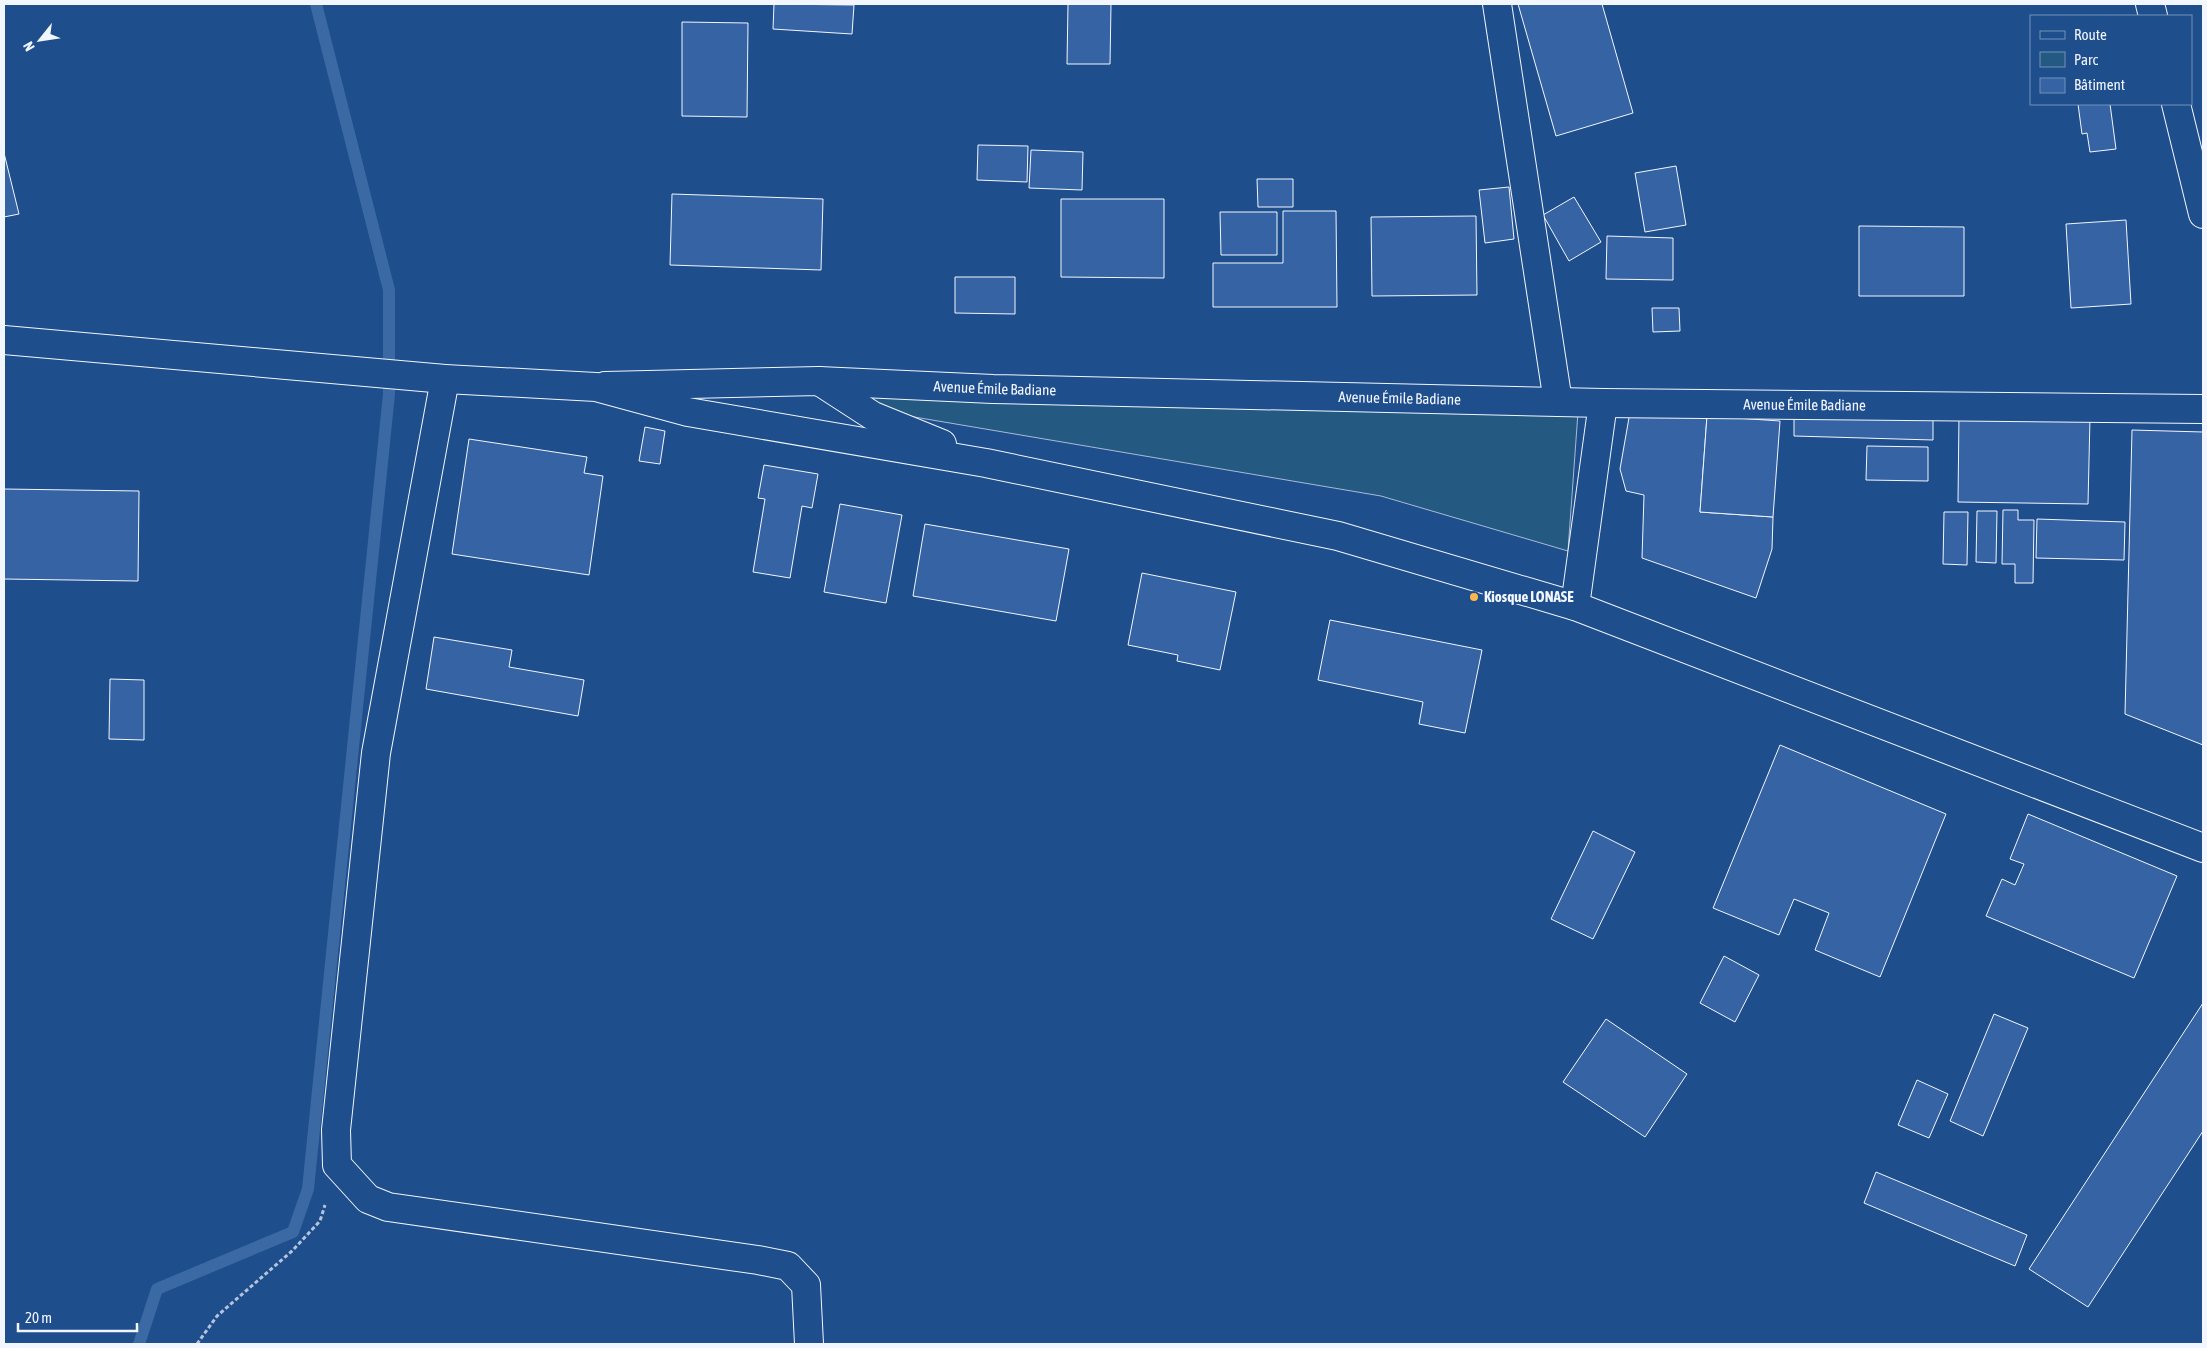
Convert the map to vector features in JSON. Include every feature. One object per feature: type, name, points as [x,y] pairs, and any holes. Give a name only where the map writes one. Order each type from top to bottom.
[{"type":"street","points":[[1497,4],[1558,402]]},
{"type":"street","points":[[2176,105],[2203,214]]},
{"type":"street","points":[[4,340],[434,378],[596,387],[688,412],[986,463],[1338,536],[1575,606],[2203,848]]},
{"type":"street","points":[[434,378],[376,753],[336,1130],[337,1165],[368,1199],[388,1207],[758,1260],[788,1266],[806,1285],[809,1344]]},
{"type":"street","points":[[819,382],[873,416],[986,463]]},
{"type":"street","name":"Avenue Émile Badiane","points":[[596,387],[819,382],[993,390],[1603,403],[2203,409]]},
{"type":"street","points":[[1575,606],[1603,403]]},
{"type":"path","points":[[197,1344],[217,1316],[292,1251],[320,1221],[337,1165]]},
{"type":"green space","points":[[873,390],[1578,412],[1568,551],[1381,496],[873,410]]},
{"type":"building","points":[[774,4],[854,5],[852,34],[773,29]]},
{"type":"building","points":[[1068,4],[1111,4],[1110,64],[1067,64]]},
{"type":"building","points":[[1518,4],[1602,4],[1633,113],[1556,136]]},
{"type":"building","points":[[682,22],[748,23],[747,117],[682,116]]},
{"type":"building","points":[[2078,105],[2110,105],[2116,149],[2090,152],[2087,133],[2082,134]]},
{"type":"building","points":[[978,145],[1028,146],[1027,182],[977,180]]},
{"type":"building","points":[[1031,150],[1083,152],[1082,190],[1029,188]]},
{"type":"building","points":[[4,153],[19,214],[4,217]]},
{"type":"building","points":[[1676,166],[1686,225],[1645,232],[1635,173]]},
{"type":"building","points":[[1257,179],[1293,179],[1293,207],[1258,207]]},
{"type":"building","points":[[1509,187],[1514,239],[1485,243],[1479,190]]},
{"type":"building","points":[[672,194],[823,199],[821,270],[670,265]]},
{"type":"building","points":[[1574,197],[1601,242],[1569,261],[1543,215]]},
{"type":"building","points":[[1061,199],[1164,199],[1164,278],[1061,277]]},
{"type":"building","points":[[1283,211],[1336,211],[1337,307],[1213,307],[1213,263],[1283,263]]},
{"type":"building","points":[[1220,212],[1277,212],[1277,255],[1221,255]]},
{"type":"building","points":[[1476,216],[1477,295],[1372,296],[1371,217]]},
{"type":"building","points":[[2126,220],[2131,304],[2071,308],[2066,224]]},
{"type":"building","points":[[1859,226],[1964,227],[1964,296],[1859,296]]},
{"type":"building","points":[[1607,236],[1673,238],[1673,280],[1606,279]]},
{"type":"building","points":[[955,277],[1015,277],[1015,314],[955,313]]},
{"type":"building","points":[[1652,308],[1679,308],[1680,331],[1653,332]]},
{"type":"building","points":[[1794,409],[1933,413],[1933,440],[1794,436]]},
{"type":"building","points":[[1630,412],[1707,416],[1700,512],[1773,517],[1772,549],[1756,598],[1642,558],[1644,495],[1626,491],[1620,469]]},
{"type":"building","points":[[1959,414],[2090,417],[2088,504],[1958,502]]},
{"type":"building","points":[[1707,416],[1780,421],[1773,517],[1700,512]]},
{"type":"building","points":[[645,427],[665,431],[660,464],[639,461]]},
{"type":"building","points":[[2132,430],[2203,432],[2203,745],[2125,714]]},
{"type":"building","points":[[469,439],[587,457],[584,473],[603,476],[589,575],[452,554]]},
{"type":"building","points":[[1867,446],[1928,447],[1928,481],[1866,480]]},
{"type":"building","points":[[764,465],[818,474],[812,508],[802,506],[790,578],[753,572],[765,499],[758,498]]},
{"type":"building","points":[[4,489],[139,491],[138,581],[4,579]]},
{"type":"building","points":[[840,504],[902,515],[886,603],[824,592]]},
{"type":"building","points":[[2003,510],[2018,510],[2018,520],[2034,520],[2033,583],[2015,583],[2015,564],[2002,564]]},
{"type":"building","points":[[1977,511],[1997,511],[1996,563],[1976,562]]},
{"type":"building","points":[[1944,512],[1968,512],[1967,565],[1943,564]]},
{"type":"building","points":[[2037,519],[2125,522],[2124,560],[2036,558]]},
{"type":"building","points":[[925,524],[1069,549],[1056,621],[913,596]]},
{"type":"building","points":[[1142,573],[1236,592],[1220,670],[1177,661],[1178,655],[1128,645]]},
{"type":"building","points":[[1330,620],[1482,650],[1465,733],[1419,724],[1423,702],[1318,680]]},
{"type":"building","points":[[434,637],[512,650],[509,667],[584,680],[578,716],[426,689]]},
{"type":"building","points":[[110,679],[144,680],[144,740],[109,739]]},
{"type":"building","points":[[1780,745],[1946,814],[1880,977],[1815,950],[1829,913],[1794,899],[1779,935],[1713,908]]},
{"type":"building","points":[[2028,814],[2177,876],[2134,978],[1986,916],[2002,879],[2015,885],[2024,864],[2010,859]]},
{"type":"building","points":[[1593,831],[1635,852],[1593,939],[1551,919]]},
{"type":"building","points":[[1724,956],[1759,975],[1735,1022],[1700,1003]]},
{"type":"building","points":[[2203,1003],[2203,1131],[2088,1307],[2029,1269]]},
{"type":"building","points":[[1994,1014],[2028,1028],[1983,1136],[1950,1121]]},
{"type":"building","points":[[1606,1019],[1687,1074],[1645,1137],[1563,1082]]},
{"type":"building","points":[[1917,1080],[1948,1094],[1929,1138],[1898,1125]]},
{"type":"building","points":[[1876,1172],[2027,1235],[2015,1266],[1864,1203]]},
{"type":"waterway","points":[[139,1344],[157,1289],[293,1232],[308,1189],[389,394],[389,290],[316,4]]},
{"type":"place","name":"Kiosque LONASE","points":[[1474,597]]}]
